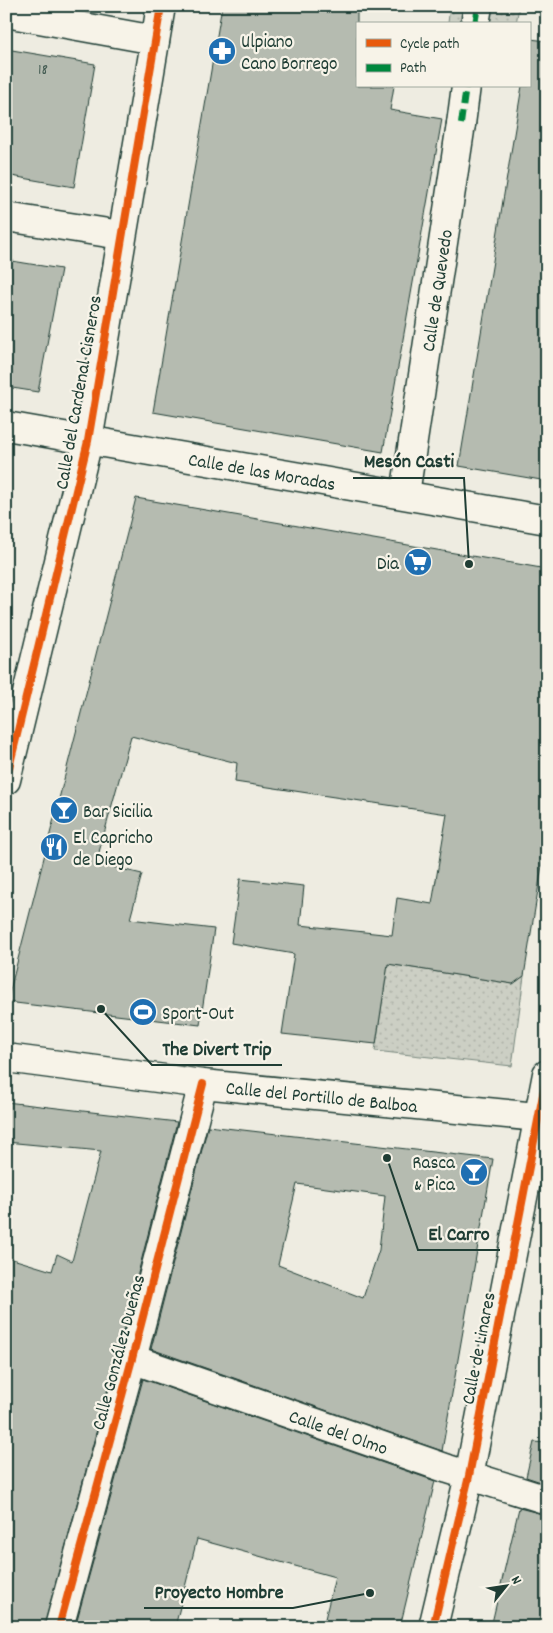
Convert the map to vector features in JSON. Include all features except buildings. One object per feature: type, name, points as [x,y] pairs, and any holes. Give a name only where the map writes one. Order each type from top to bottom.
[{"type":"street","name":"Calle del Cardenal Cisneros","points":[[6,780],[14,718],[88,441],[161,6]]},
{"type":"street","points":[[475,22],[478,6]]},
{"type":"street","points":[[6,13],[155,40]]},
{"type":"street","name":"Calle de Quevedo","points":[[405,494],[466,88]]},
{"type":"street","points":[[6,216],[122,235]]},
{"type":"street","name":"Calle de las Moradas","points":[[6,426],[547,520]]},
{"type":"street","name":"Calle del Portillo de Balboa","points":[[6,1058],[203,1084],[542,1118]]},
{"type":"street","name":"Calle de Linares","points":[[433,1627],[468,1476],[542,1118],[547,1074]]},
{"type":"street","name":"Calle González Dueñas","points":[[59,1627],[132,1359],[203,1084]]},
{"type":"street","name":"Calle del Olmo","points":[[132,1359],[468,1476],[547,1500]]},
{"type":"shaded area","points":[[450,6],[519,6],[516,22],[448,22]]},
{"type":"shaded area","points":[[388,964],[513,984],[524,976],[512,1066],[375,1051]]},
{"type":"marked path","points":[[475,22],[478,6]]},
{"type":"marked path","points":[[461,124],[466,88]]},
{"type":"cycle path","points":[[6,780],[88,441],[161,6]]},
{"type":"cycle path","points":[[433,1627],[469,1476],[547,1074]]},
{"type":"cycle path","points":[[59,1627],[132,1359],[203,1084]]},
{"type":"place","name":"Ulpiano Cano Borrego","points":[[222,51]]},
{"type":"place","name":"Dia","points":[[418,562]]},
{"type":"place","name":"Mesón Casti","points":[[469,564]]},
{"type":"place","name":"Bar Sicilia","points":[[64,810]]},
{"type":"place","name":"El Capricho de Diego","points":[[54,847]]},
{"type":"place","name":"The Divert Trip","points":[[101,1009]]},
{"type":"place","name":"Sport-Out","points":[[143,1012]]},
{"type":"place","name":"El Carro","points":[[387,1158]]},
{"type":"place","name":"Rasca & Pica","points":[[474,1172]]},
{"type":"place","name":"Proyecto Hombre","points":[[370,1593]]}]
